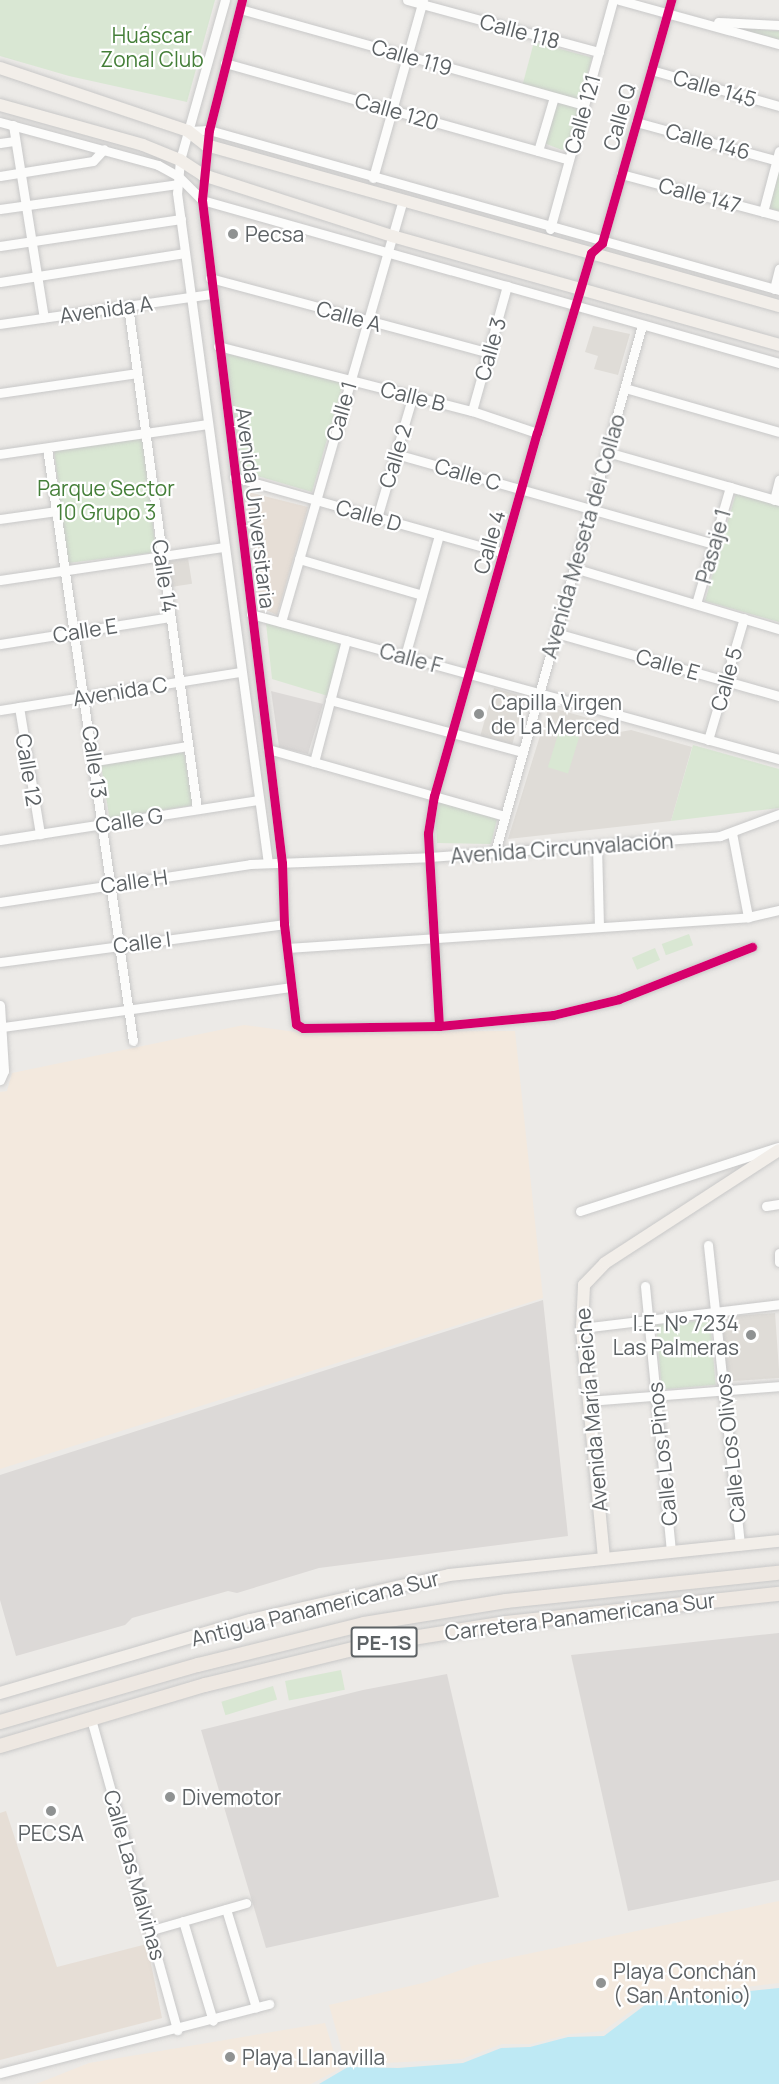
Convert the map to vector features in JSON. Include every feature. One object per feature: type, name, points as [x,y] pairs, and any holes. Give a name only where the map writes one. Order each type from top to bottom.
[{"type":"highway","name":"Carretera Panamericana Sur","points":[[0,1722],[198,1665],[364,1624],[506,1601],[779,1572]]},
{"type":"highway","name":"Carretera Panamericana Sur","points":[[0,1746],[268,1668],[411,1637],[779,1594]]},
{"type":"main road","points":[[0,68],[188,131],[206,145],[779,306]]},
{"type":"main road","points":[[0,105],[143,145],[180,160],[203,176],[392,236],[779,345]]},
{"type":"main road","name":"Avenida María Reiche","points":[[604,1558],[582,1328],[581,1293],[596,1269],[779,1148]]},
{"type":"main road","name":"Antigua Panamericana Sur","points":[[0,1692],[250,1620],[449,1575],[779,1541]]},
{"type":"street","name":"Avenida Universitaria","points":[[225,0],[180,160],[177,180],[223,547],[268,863]]},
{"type":"street","name":"Calle 118","points":[[407,0],[422,2],[599,52]]},
{"type":"street","name":"Calle 121","points":[[550,229],[614,0]]},
{"type":"street","points":[[619,0],[704,21],[779,44]]},
{"type":"street","name":"Calle Q","points":[[602,243],[671,0]]},
{"type":"street","points":[[373,178],[422,2]]},
{"type":"street","name":"Avenida Universitaria","points":[[241,4],[206,145],[202,200],[282,862],[284,924],[296,1024],[303,1028],[439,1026]]},
{"type":"street","name":"Calle 119","points":[[241,4],[407,56],[584,105]]},
{"type":"street","points":[[704,21],[779,25]]},
{"type":"street","name":"Calle 120","points":[[225,63],[569,160]]},
{"type":"street","name":"Calle 145","points":[[651,70],[779,106]]},
{"type":"street","points":[[538,151],[554,97]]},
{"type":"street","points":[[0,122],[158,165],[202,200],[779,363]]},
{"type":"street","name":"Calle 146","points":[[636,122],[778,158]]},
{"type":"street","points":[[13,125],[44,318]]},
{"type":"street","points":[[188,131],[209,130],[550,229],[776,290],[779,269]]},
{"type":"street","points":[[0,143],[15,141]]},
{"type":"street","points":[[0,176],[93,161],[104,149]]},
{"type":"street","points":[[763,212],[778,158]]},
{"type":"street","name":"Calle 147","points":[[621,174],[779,216]]},
{"type":"street","points":[[0,210],[177,180]]},
{"type":"street","name":"Calle 1","points":[[281,622],[403,200]]},
{"type":"street","points":[[0,246],[181,219]]},
{"type":"street","points":[[591,253],[602,243]]},
{"type":"street","points":[[0,282],[185,253]]},
{"type":"street","name":"Calle 4","points":[[439,1026],[428,833],[434,796],[537,433],[591,253]]},
{"type":"street","name":"Calle A","points":[[210,278],[489,353]]},
{"type":"street","name":"Calle 3","points":[[472,411],[507,286]]},
{"type":"street","name":"Avenida A","points":[[0,324],[212,294]]},
{"type":"street","name":"Calle 14","points":[[128,306],[197,809]]},
{"type":"street","name":"Avenida Meseta del Collao","points":[[495,852],[642,325]]},
{"type":"street","name":"Calle B","points":[[218,346],[472,411],[537,433]]},
{"type":"street","points":[[0,393],[137,373]]},
{"type":"street","points":[[625,388],[779,432]]},
{"type":"street","name":"Calle 2","points":[[377,518],[413,395]]},
{"type":"street","points":[[0,454],[207,424]]},
{"type":"street","name":"Calle 13","points":[[47,448],[74,632],[86,696],[133,1041]]},
{"type":"street","points":[[607,452],[776,501],[779,480]]},
{"type":"street","name":"Calle C","points":[[396,454],[714,544]]},
{"type":"street","name":"Calle D","points":[[234,477],[504,554]]},
{"type":"street","name":"Pasaje 1","points":[[696,604],[730,487]]},
{"type":"street","points":[[0,519],[57,511]]},
{"type":"street","points":[[405,656],[439,535]]},
{"type":"street","points":[[0,580],[223,547]]},
{"type":"street","points":[[299,559],[422,595]]},
{"type":"street","points":[[574,568],[779,628]]},
{"type":"street","name":"Calle F","points":[[251,614],[779,759]]},
{"type":"street","name":"Calle E","points":[[0,644],[170,616]]},
{"type":"street","name":"Calle 5","points":[[708,740],[744,618]]},
{"type":"street","name":"Calle E","points":[[556,633],[779,696]]},
{"type":"street","points":[[314,762],[346,640]]},
{"type":"street","name":"Avenida C","points":[[0,710],[241,672]]},
{"type":"street","points":[[330,700],[523,753]]},
{"type":"street","name":"Calle 12","points":[[19,707],[39,834]]},
{"type":"street","points":[[95,761],[188,746]]},
{"type":"street","points":[[268,749],[506,816]]},
{"type":"street","name":"Calle G","points":[[0,840],[259,800]]},
{"type":"street","name":"Avenida Circunvalación","points":[[268,863],[429,857],[732,833],[779,813]]},
{"type":"street","points":[[732,833],[748,917]]},
{"type":"street","points":[[597,845],[599,927]]},
{"type":"street","name":"Calle H","points":[[0,902],[111,884],[268,863]]},
{"type":"street","points":[[287,948],[748,917],[779,910]]},
{"type":"street","name":"Calle I","points":[[0,962],[120,944],[284,924]]},
{"type":"street","points":[[439,1026],[585,1009],[752,947]]},
{"type":"street","points":[[3,1027],[291,987]]},
{"type":"street","points":[[0,1005],[4,1071],[0,1080]]},
{"type":"street","points":[[580,1211],[779,1148]]},
{"type":"street","points":[[766,1206],[779,1204]]},
{"type":"street","name":"Calle Los Olivos","points":[[708,1245],[740,1545]]},
{"type":"street","name":"Calle Los Pinos","points":[[645,1286],[671,1551]]},
{"type":"street","points":[[582,1328],[779,1304]]},
{"type":"street","points":[[589,1401],[779,1386]]},
{"type":"street","name":"Calle Las Malvinas","points":[[91,1719],[152,1930],[177,2031]]},
{"type":"street","points":[[152,1930],[246,1903]]},
{"type":"street","points":[[226,1909],[256,2008]]},
{"type":"street","points":[[183,1921],[213,2021]]},
{"type":"street","points":[[0,2073],[177,2031],[269,2004]]},
{"type":"shaded area","points":[[593,326],[630,334],[618,375],[594,369],[598,356],[585,352]]},
{"type":"shaded area","points":[[248,492],[308,507],[277,615],[260,607]]},
{"type":"shaded area","points":[[188,558],[192,584],[172,587],[168,561]]},
{"type":"shaded area","points":[[494,688],[526,697],[512,745],[480,736]]},
{"type":"shaded area","points":[[271,691],[323,704],[308,754],[279,747]]},
{"type":"shaded area","points":[[549,707],[616,726],[620,732],[631,730],[692,747],[671,821],[508,839]]},
{"type":"shaded area","points":[[543,1300],[568,1536],[319,1568],[237,1593],[228,1591],[132,1618],[125,1625],[16,1656],[0,1600],[0,1475]]},
{"type":"shaded area","name":"I.E. N° 7234 Las Palmeras","points":[[775,1313],[779,1378],[727,1382],[722,1317]]},
{"type":"shaded area","points":[[779,1633],[779,1880],[628,1911],[571,1655]]},
{"type":"shaded area","points":[[447,1674],[499,1897],[266,1948],[201,1730],[363,1690]]},
{"type":"shaded area","points":[[6,1811],[57,1967],[147,1944],[162,2018],[0,2060],[0,1813]]},
{"type":"green space","name":"Huáscar Zonal Club","points":[[0,0],[215,0],[187,102],[69,76],[0,56]]},
{"type":"green space","points":[[732,28],[779,31],[779,41]]},
{"type":"green space","points":[[534,42],[592,58],[580,101],[522,85]]},
{"type":"green space","points":[[557,101],[578,108],[568,146],[562,150],[544,143]]},
{"type":"green space","points":[[779,166],[779,211],[768,208]]},
{"type":"green space","points":[[228,354],[343,383],[312,492],[237,470],[224,356]]},
{"type":"green space","name":"Parque Sector 10 Grupo 3","points":[[142,436],[156,552],[68,563],[54,447]]},
{"type":"green space","points":[[736,493],[779,505],[779,622],[705,601]]},
{"type":"green space","points":[[266,623],[343,642],[328,696],[272,679]]},
{"type":"green space","points":[[559,731],[579,737],[568,773],[548,767]]},
{"type":"green space","points":[[693,745],[779,769],[779,808],[671,821]]},
{"type":"green space","points":[[184,752],[192,805],[109,818],[101,765]]},
{"type":"green space","points":[[441,802],[498,815],[491,844],[437,843],[435,810]]},
{"type":"green space","points":[[689,934],[693,945],[666,955],[662,944]]},
{"type":"green space","points":[[655,948],[660,960],[637,970],[632,958]]},
{"type":"green space","points":[[710,1320],[716,1385],[662,1389],[656,1325]]},
{"type":"green space","points":[[341,1670],[345,1690],[289,1701],[285,1681]]},
{"type":"green space","points":[[273,1686],[277,1699],[225,1715],[221,1702]]},
{"type":"sand","points":[[244,1025],[296,1032],[515,1031],[543,1298],[0,1469],[0,1092],[7,1091],[12,1073]]},
{"type":"sand","name":"Playa Conchán ( San Antonio)","points":[[779,1901],[779,1983],[648,1999],[603,2031],[570,2034],[531,2044],[502,2044],[462,2059],[346,2065],[329,2005],[427,1982],[475,1965]]},
{"type":"sand","name":"Playa Llanavilla","points":[[325,2023],[339,2069],[311,2084],[36,2084],[89,2063]]},
{"type":"water","points":[[779,1988],[779,2084],[319,2084],[348,2067],[398,2068],[463,2063],[501,2048],[530,2047],[568,2037],[604,2036],[649,2002]]},
{"type":"cycle path","points":[[242,0],[209,130],[202,200],[282,863],[284,924],[296,1024],[303,1028],[439,1026],[553,1015],[619,999],[752,947]]},
{"type":"cycle path","points":[[439,1026],[428,833],[434,796],[537,433],[591,253],[602,243],[671,0]]},
{"type":"place","name":"Pecsa","points":[[233,234]]},
{"type":"place","name":"Capilla Virgen de La Merced","points":[[479,714]]},
{"type":"place","name":"I.E. N° 7234 Las Palmeras","points":[[751,1335]]},
{"type":"place","name":"Divemotor","points":[[170,1797]]},
{"type":"place","name":"PECSA","points":[[51,1811]]},
{"type":"place","name":"Playa Conchán ( San Antonio)","points":[[601,1983]]},
{"type":"place","name":"Playa Llanavilla","points":[[230,2057]]}]
